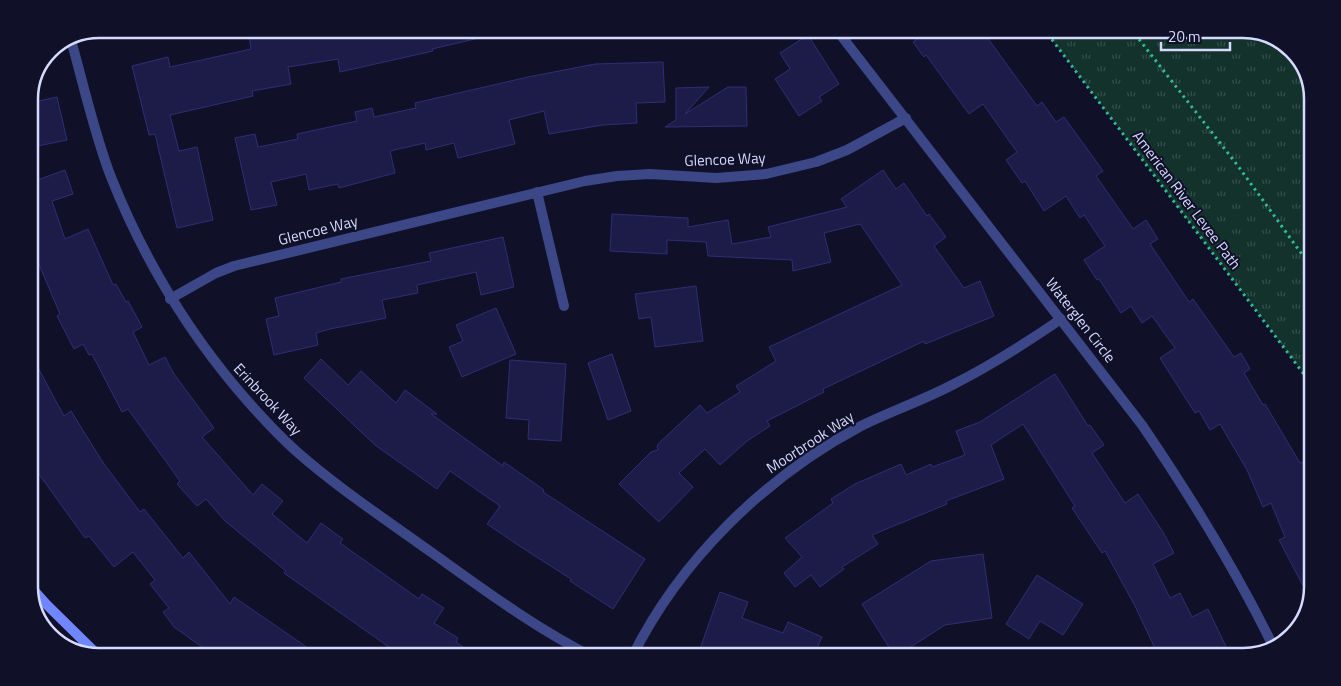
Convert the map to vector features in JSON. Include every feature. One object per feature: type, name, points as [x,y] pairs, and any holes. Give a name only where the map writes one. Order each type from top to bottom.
[{"type":"street","name":"Waterglen Circle","points":[[843,38],[1142,425],[1185,488],[1226,555],[1271,641]]},
{"type":"street","name":"Erinbrook Way","points":[[72,44],[95,129],[111,176],[130,222],[170,299],[212,359],[260,415],[295,450],[352,497],[531,622],[573,648]]},
{"type":"street","name":"Glencoe Way","points":[[170,299],[216,273],[234,266],[585,181],[617,176],[650,174],[716,178],[766,174],[816,162],[847,150],[906,118]]},
{"type":"street","points":[[536,192],[564,306]]},
{"type":"street","name":"Moorbrook Way","points":[[637,648],[666,601],[700,556],[725,527],[767,489],[812,455],[861,426],[953,385],[1011,353],[1061,319]]},
{"type":"street","points":[[39,596],[91,648]]},
{"type":"path","name":"American River Levee Path","points":[[1051,38],[1304,374]]},
{"type":"path","points":[[1138,38],[1238,166],[1303,256]]},
{"type":"green space","points":[[1051,38],[1254,39],[1269,44],[1288,58],[1300,79],[1303,95],[1304,374]]},
{"type":"building","points":[[249,38],[479,38],[432,49],[433,51],[340,72],[338,59],[288,67],[291,84],[252,91],[253,96],[170,115],[179,151],[197,147],[213,220],[177,228],[155,134],[149,135],[132,66],[168,57],[170,67],[251,49]]},
{"type":"building","points":[[803,38],[810,38],[839,84],[819,97],[822,101],[799,116],[775,79],[790,69],[780,53]]},
{"type":"building","points":[[919,38],[988,38],[1037,106],[1042,102],[1056,122],[1064,117],[1103,171],[1096,176],[1133,229],[1146,220],[1158,239],[1150,244],[1189,302],[1193,299],[1234,357],[1241,353],[1250,369],[1244,373],[1300,463],[1304,461],[1304,587],[1279,540],[1285,537],[1271,503],[1263,507],[1247,470],[1220,424],[1210,430],[1199,411],[1195,413],[1160,358],[1175,348],[1152,316],[1142,323],[1131,306],[1121,313],[1084,260],[1105,246],[1084,215],[1080,218],[1066,196],[1044,211],[1025,181],[1022,183],[1006,160],[1017,152],[983,104],[969,114],[926,55],[924,57],[913,42]]},
{"type":"building","points":[[663,62],[665,102],[636,103],[637,123],[603,125],[549,134],[544,111],[509,120],[515,144],[458,158],[454,143],[426,150],[425,143],[390,151],[395,173],[339,188],[338,184],[309,190],[306,174],[271,182],[277,205],[251,210],[235,138],[255,134],[258,147],[298,139],[297,134],[357,121],[355,112],[372,108],[374,117],[416,108],[415,103],[595,64]]},
{"type":"building","points":[[709,87],[685,114],[728,87],[746,87],[747,126],[665,127],[676,120],[676,88]]},
{"type":"building","points":[[57,97],[67,140],[38,146],[38,101]]},
{"type":"building","points":[[65,170],[73,194],[52,201],[65,239],[88,229],[113,285],[116,284],[126,302],[128,301],[142,327],[133,332],[149,365],[165,357],[174,374],[214,428],[202,437],[253,495],[262,484],[283,501],[272,514],[307,543],[321,523],[343,539],[340,543],[419,599],[422,594],[444,608],[434,623],[458,638],[456,642],[464,648],[390,648],[284,573],[286,571],[225,521],[206,499],[197,506],[177,484],[180,481],[128,409],[122,412],[92,354],[89,355],[83,344],[74,349],[57,316],[60,314],[38,262],[38,180]]},
{"type":"building","points":[[883,170],[896,189],[904,183],[927,216],[929,214],[946,237],[934,246],[964,288],[980,281],[994,316],[925,344],[924,341],[823,389],[824,392],[767,421],[770,426],[747,441],[720,465],[705,449],[679,473],[693,487],[659,522],[619,484],[651,452],[658,450],[657,446],[660,442],[700,405],[707,413],[740,392],[736,386],[776,361],[769,347],[902,285],[860,224],[824,233],[831,262],[793,271],[792,260],[708,256],[706,242],[667,240],[667,254],[610,251],[612,214],[688,218],[688,227],[728,220],[732,244],[771,237],[768,227],[847,207],[841,199]]},
{"type":"building","points":[[503,237],[514,287],[481,295],[476,272],[417,285],[418,293],[382,300],[386,318],[316,333],[318,345],[274,355],[266,319],[279,316],[275,298],[341,282],[341,279],[431,261],[429,253]]},
{"type":"building","points":[[696,286],[703,341],[655,347],[651,317],[639,319],[635,294]]},
{"type":"building","points":[[496,308],[516,354],[462,377],[449,347],[463,341],[456,325]]},
{"type":"building","points":[[612,354],[631,411],[608,420],[588,363]]},
{"type":"building","points":[[321,359],[348,385],[361,371],[396,403],[405,390],[437,414],[431,414],[503,466],[504,462],[544,490],[543,492],[645,559],[613,609],[487,524],[500,506],[450,471],[437,489],[375,445],[304,378]]},
{"type":"building","points":[[510,360],[566,364],[561,441],[528,439],[529,420],[506,418]]},
{"type":"building","points":[[38,368],[64,416],[71,411],[102,461],[140,512],[144,509],[183,558],[189,552],[230,604],[234,597],[308,648],[203,648],[174,627],[163,612],[169,608],[150,584],[155,580],[133,552],[114,567],[89,536],[85,538],[38,473]]},
{"type":"building","points":[[1055,374],[1088,426],[1090,425],[1104,445],[1092,453],[1125,503],[1138,494],[1163,532],[1174,553],[1153,564],[1170,598],[1180,593],[1192,617],[1208,609],[1227,648],[1155,648],[1135,606],[1105,551],[1102,553],[1072,508],[1075,506],[1023,424],[991,445],[1004,479],[946,501],[947,504],[872,535],[878,544],[842,567],[844,569],[820,587],[811,575],[795,587],[784,573],[802,557],[785,538],[833,503],[831,499],[855,484],[901,464],[906,475],[931,464],[932,467],[965,455],[956,431],[980,422]]},
{"type":"building","points":[[983,554],[992,618],[945,625],[909,648],[889,648],[862,604],[931,561]]},
{"type":"building","points":[[1037,575],[1083,604],[1063,635],[1040,621],[1029,639],[1006,624]]},
{"type":"building","points":[[720,592],[748,602],[742,618],[783,633],[788,622],[822,637],[817,648],[700,648]]}]
